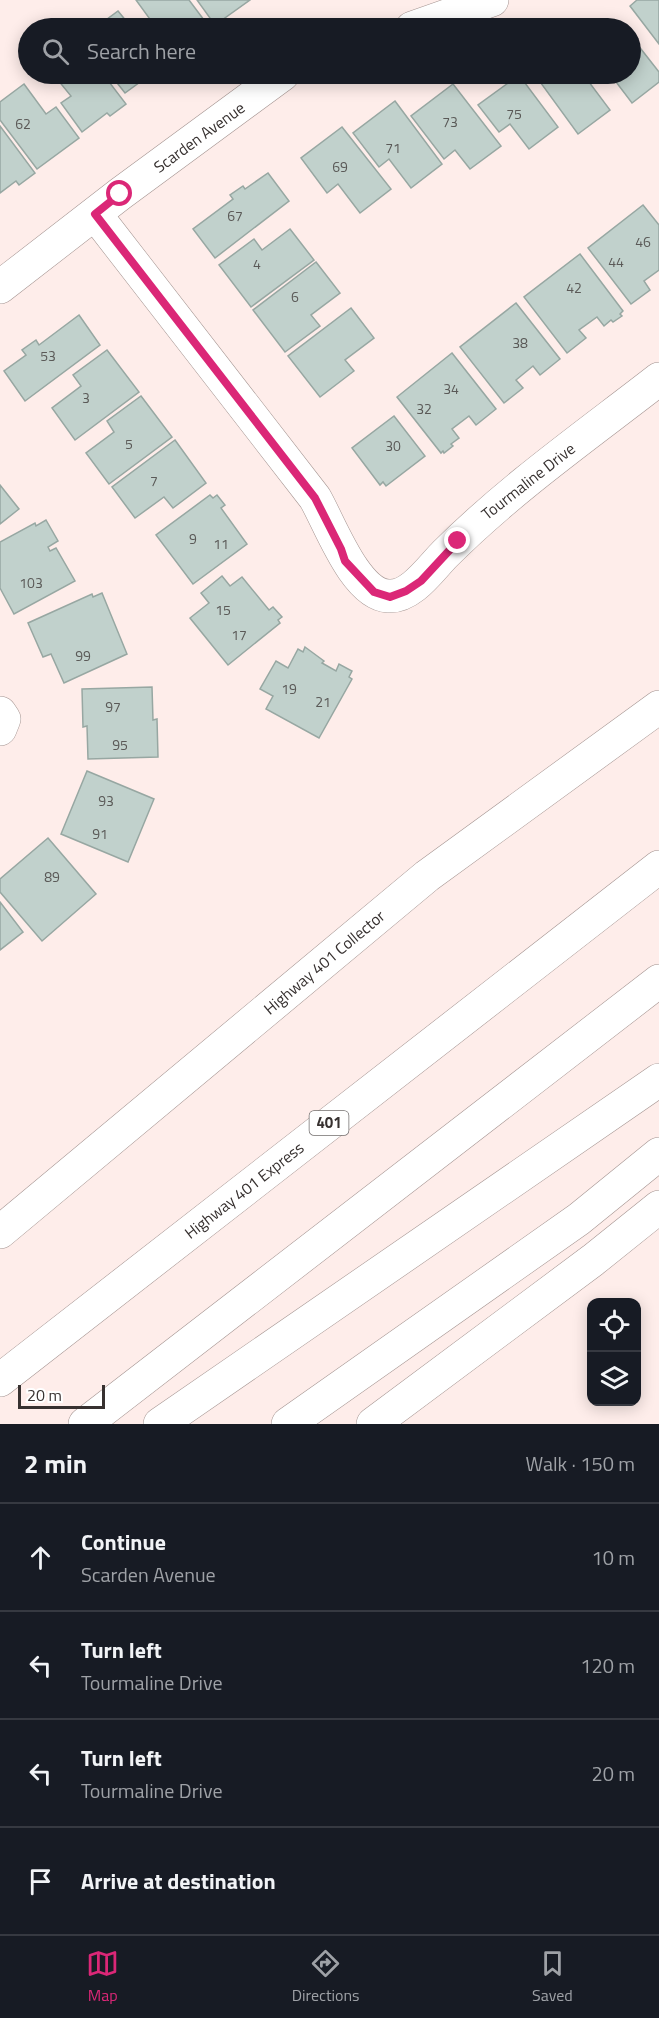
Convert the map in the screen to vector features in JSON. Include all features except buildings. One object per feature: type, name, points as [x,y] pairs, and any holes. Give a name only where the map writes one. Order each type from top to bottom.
[{"type":"main road","points":[[441,18],[492,0]]},
{"type":"main road","name":"Scarden Avenue","points":[[0,287],[270,84]]},
{"type":"main road","name":"Tourmaline Drive","points":[[95,214],[315,498],[345,561],[374,592],[390,597],[406,591],[421,581],[478,520],[659,379]]},
{"type":"main road","name":"Highway 401 Collector","points":[[0,1232],[427,876],[659,707]]},
{"type":"main road","points":[[0,713],[4,719],[0,729]]},
{"type":"main road","name":"Highway 401 Express","points":[[0,1380],[659,867]]},
{"type":"main road","points":[[86,1424],[659,981]]},
{"type":"main road","points":[[160,1424],[659,1080]]},
{"type":"main road","points":[[288,1424],[579,1219],[659,1154]]},
{"type":"main road","points":[[373,1424],[593,1260],[659,1207]]},
{"type":"route","points":[[120,194],[95,214],[315,498],[345,561],[360,579],[374,592],[390,597],[406,591],[421,581],[458,541]]}]
